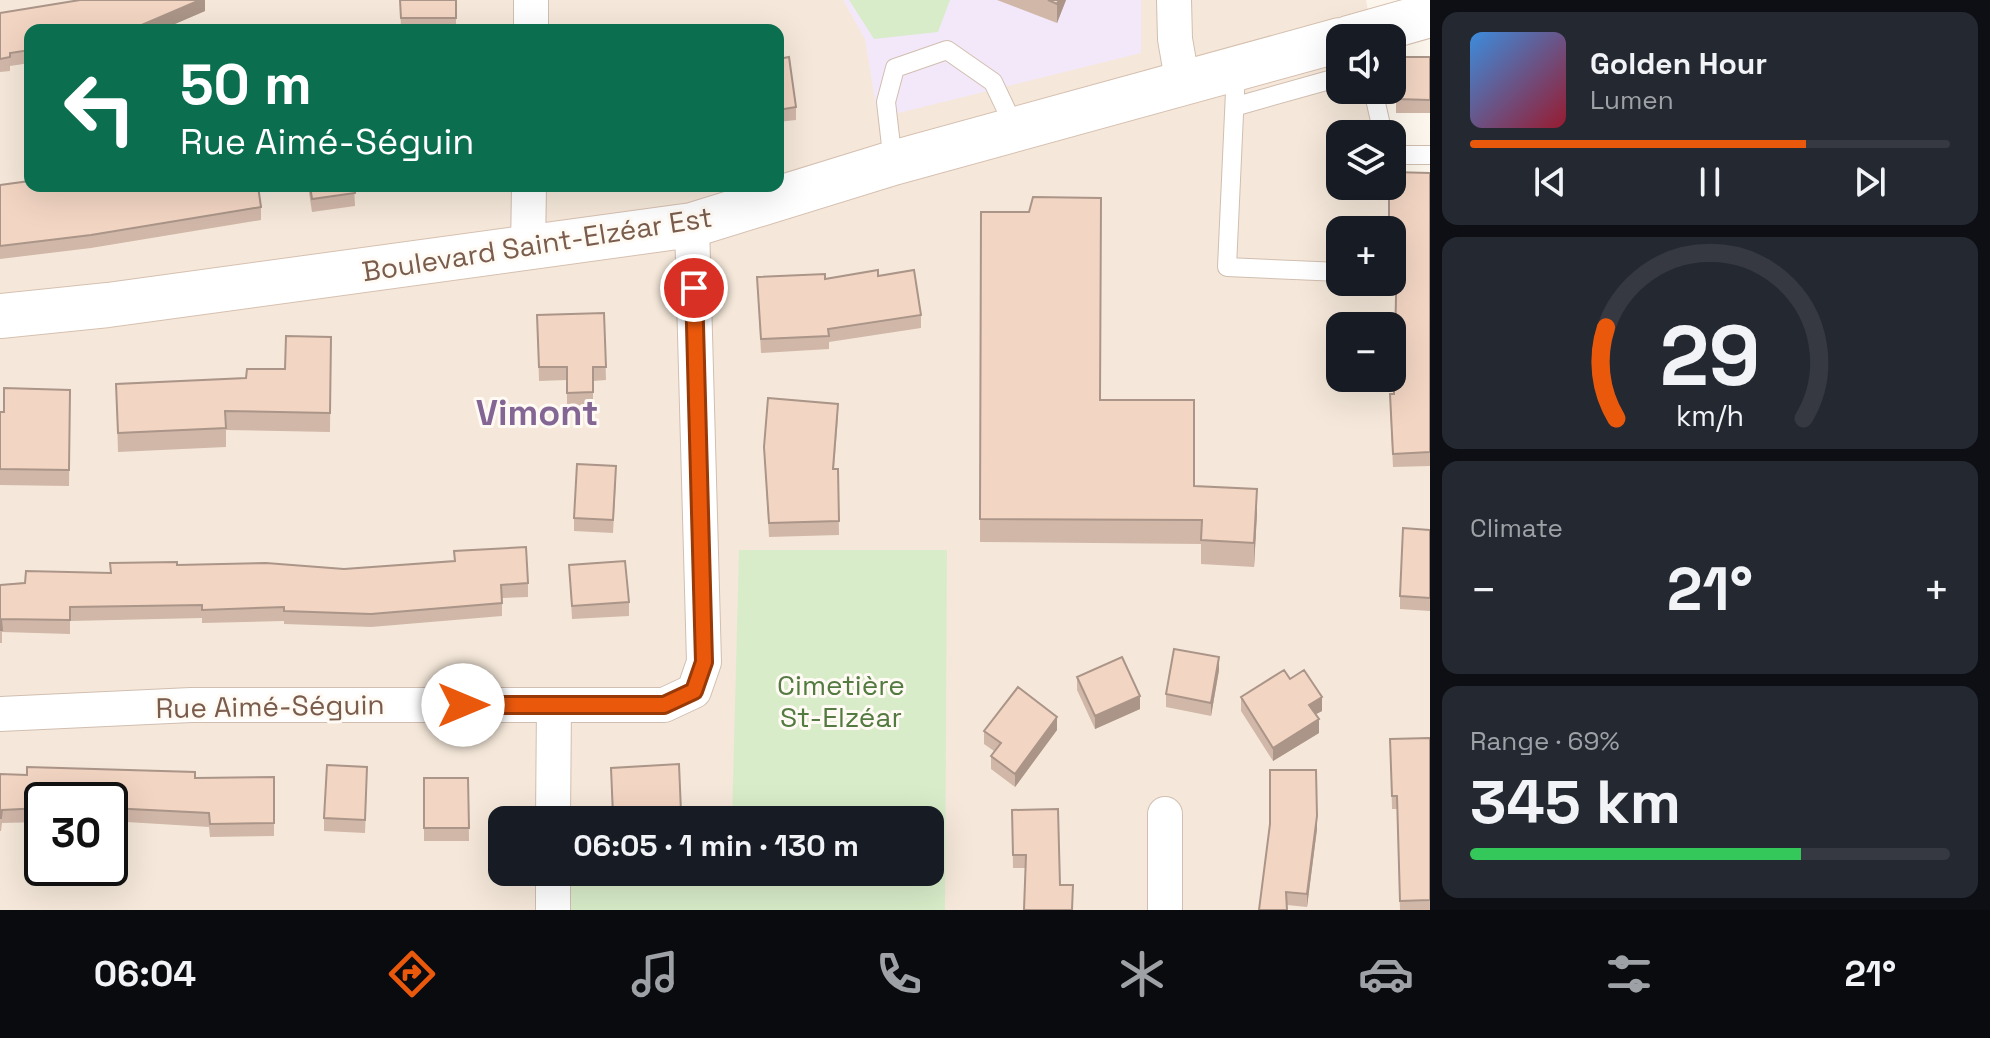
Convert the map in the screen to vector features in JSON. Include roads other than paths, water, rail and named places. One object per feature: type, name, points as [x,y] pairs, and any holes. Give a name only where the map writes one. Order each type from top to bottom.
[{"type":"street","points":[[531,0],[531,24]]},
{"type":"street","points":[[1174,0],[1175,39],[1183,85]]},
{"type":"street","name":"Boulevard Saint-Elzéar Est","points":[[1406,24],[1430,15]]},
{"type":"street","name":"Boulevard Saint-Elzéar Est","points":[[0,316],[123,303],[692,225],[893,163],[1183,85],[1236,88],[1326,54]]},
{"type":"street","points":[[528,248],[529,192]]},
{"type":"street","name":"Rue Aimé-Séguin","points":[[0,714],[191,705],[664,705],[694,691],[704,662],[692,225]]},
{"type":"street","points":[[553,806],[554,705]]},
{"type":"street","points":[[1165,814],[1165,910]]},
{"type":"street","points":[[553,886],[553,910]]},
{"type":"lane","points":[[893,163],[886,102],[895,68],[947,50],[993,82],[1017,131]]},
{"type":"lane","points":[[1236,88],[1227,267],[1326,271]]},
{"type":"lane","points":[[1406,155],[1430,155]]},
{"type":"district","name":"Vimont","points":[[537,412]]},
{"type":"park label","name":"Cimetière St-Elzéar","points":[[841,701]]}]
